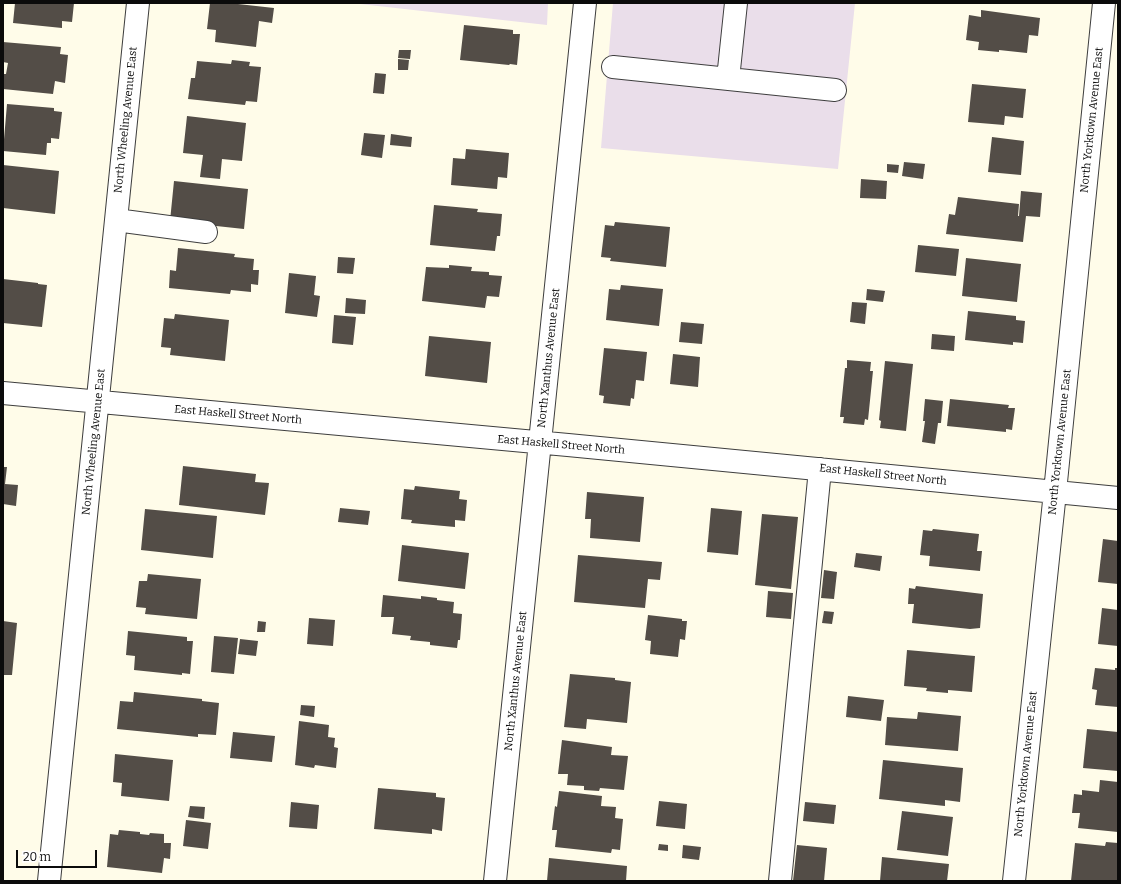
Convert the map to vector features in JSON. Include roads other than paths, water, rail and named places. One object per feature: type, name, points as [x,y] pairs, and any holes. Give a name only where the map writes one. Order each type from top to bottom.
[{"type":"street","name":"North Wheeling Avenue East","points":[[50,881],[138,3]]},
{"type":"street","name":"North Xanthus Avenue East","points":[[496,881],[585,3]]},
{"type":"street","points":[[728,79],[736,3]]},
{"type":"street","name":"North Yorktown Avenue East","points":[[1014,881],[1104,3]]},
{"type":"street","points":[[613,67],[835,90]]},
{"type":"street","points":[[116,220],[206,232]]},
{"type":"street","name":"East Haskell Street North","points":[[3,393],[540,442],[1118,498]]},
{"type":"street","points":[[780,881],[820,469]]}]
